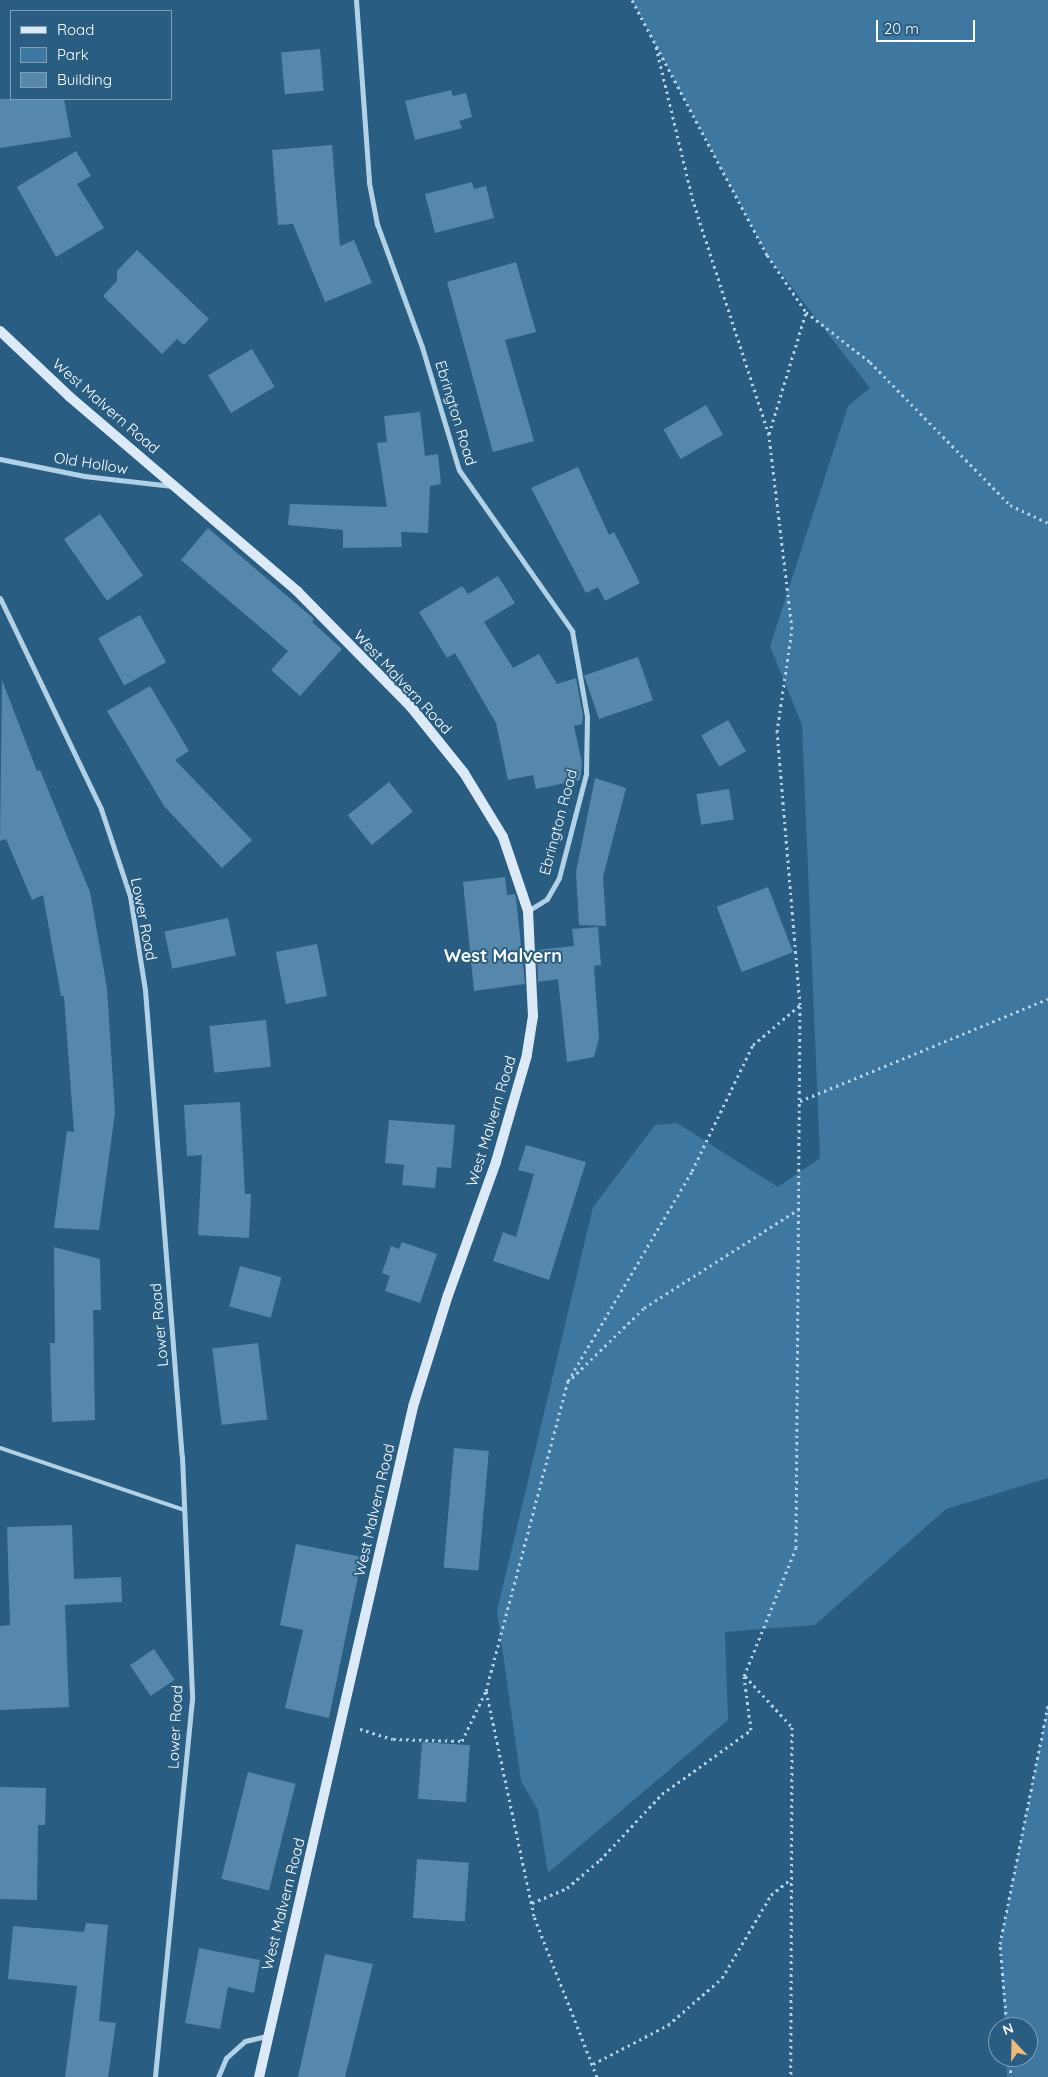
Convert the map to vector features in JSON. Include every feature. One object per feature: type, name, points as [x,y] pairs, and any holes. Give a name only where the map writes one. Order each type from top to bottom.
[{"type":"main road","name":"West Malvern Road","points":[[0,331],[70,397],[178,487],[297,591],[411,707],[464,773],[503,837],[528,911],[533,1016],[527,1055],[496,1162],[448,1295],[413,1407],[342,1723],[266,2036],[259,2077]]},
{"type":"street","name":"Ebrington Road","points":[[356,0],[369,183],[377,224],[422,347],[459,470],[572,630],[587,716],[586,774],[559,878],[547,899],[528,911]]},
{"type":"street","name":"Old Hollow","points":[[0,459],[84,476],[178,487]]},
{"type":"street","name":"Lower Road","points":[[0,598],[101,810],[130,896],[145,990],[184,1510],[192,1698],[155,2077]]},
{"type":"street","points":[[218,2077],[226,2058],[245,2041],[266,2036]]},
{"type":"lane","points":[[0,1448],[184,1510]]},
{"type":"path","points":[[632,0],[766,255],[806,312],[870,362],[1010,505],[1048,523]]},
{"type":"path","points":[[532,1903],[567,1888],[600,1860],[662,1794],[751,1730],[744,1676],[796,1548],[800,1005],[777,732],[792,629],[769,435],[693,201],[655,43]]},
{"type":"path","points":[[769,435],[806,312]]},
{"type":"path","points":[[800,1102],[1048,999]]},
{"type":"path","points":[[342,1723],[393,1739],[462,1742],[486,1691],[568,1382],[692,1171],[753,1045],[800,1005]]},
{"type":"path","points":[[568,1382],[644,1308],[800,1208]]},
{"type":"path","points":[[744,1676],[792,1727],[790,2077]]},
{"type":"path","points":[[486,1691],[532,1903],[597,2077]]},
{"type":"path","points":[[1006,2017],[1000,1944],[1048,1705]]},
{"type":"path","points":[[592,2064],[668,2025],[722,1978],[771,1895],[791,1879]]},
{"type":"green space","points":[[632,0],[1048,0],[1048,1478],[946,1509],[815,1625],[725,1632],[728,1720],[548,1873],[538,1810],[521,1781],[497,1611],[593,1207],[655,1125],[677,1123],[778,1187],[820,1158],[802,725],[770,646],[848,406],[870,388],[767,255]]},
{"type":"green space","points":[[1048,1705],[1048,2077],[1007,2077],[1006,2067],[1038,2067],[1038,2017],[1004,2017],[1000,1944]]},
{"type":"building","points":[[320,49],[324,91],[285,94],[281,52]]},
{"type":"building","points":[[451,90],[453,96],[466,93],[472,117],[459,121],[462,128],[415,140],[405,101]]},
{"type":"building","points":[[0,99],[64,100],[71,137],[0,148]]},
{"type":"building","points":[[332,145],[340,246],[354,240],[372,283],[325,302],[293,224],[278,225],[272,150]]},
{"type":"building","points":[[76,151],[91,176],[77,184],[104,228],[56,257],[17,187]]},
{"type":"building","points":[[472,182],[474,189],[486,186],[494,218],[435,233],[425,194]]},
{"type":"building","points":[[137,250],[209,319],[184,345],[177,339],[162,354],[103,296],[117,281],[117,271]]},
{"type":"building","points":[[516,262],[536,332],[505,340],[534,441],[493,452],[447,282]]},
{"type":"building","points":[[252,349],[275,387],[231,413],[208,375]]},
{"type":"building","points":[[706,405],[723,434],[681,459],[664,430]]},
{"type":"building","points":[[420,412],[425,456],[438,454],[441,484],[430,486],[428,533],[401,532],[402,547],[343,548],[343,530],[288,525],[290,504],[387,507],[377,443],[387,442],[384,416]]},
{"type":"building","points":[[578,467],[609,535],[614,532],[640,583],[605,601],[598,587],[586,593],[531,488]]},
{"type":"building","points":[[100,514],[143,575],[107,601],[64,539]]},
{"type":"building","points":[[208,528],[314,619],[312,622],[342,649],[300,696],[271,670],[288,651],[181,560]]},
{"type":"building","points":[[498,576],[515,603],[484,622],[513,668],[539,654],[557,684],[576,678],[583,716],[582,724],[574,726],[582,763],[580,780],[536,789],[533,775],[508,780],[496,723],[455,653],[447,658],[419,612],[462,586],[468,594]]},
{"type":"building","points":[[140,615],[166,662],[124,686],[98,638]]},
{"type":"building","points":[[638,657],[653,700],[599,719],[584,676]]},
{"type":"building","points":[[2,680],[37,771],[40,770],[90,892],[107,988],[115,1113],[99,1230],[54,1228],[67,1131],[74,1132],[64,996],[61,996],[43,895],[32,900],[6,839],[0,841]]},
{"type":"building","points":[[150,686],[189,751],[175,760],[252,840],[222,868],[164,806],[107,711]]},
{"type":"building","points":[[728,720],[746,751],[719,767],[701,736]]},
{"type":"building","points":[[595,778],[626,788],[603,877],[606,926],[579,925],[576,872]]},
{"type":"building","points":[[389,782],[413,812],[372,845],[348,815]]},
{"type":"building","points":[[729,789],[734,820],[701,825],[696,794]]},
{"type":"building","points":[[505,877],[507,895],[515,894],[516,898],[525,984],[474,991],[463,882]]},
{"type":"building","points":[[768,887],[793,952],[742,972],[717,907]]},
{"type":"building","points":[[228,918],[236,955],[172,969],[164,932]]},
{"type":"building","points":[[598,927],[601,965],[594,966],[599,1038],[594,1057],[567,1062],[558,979],[538,982],[537,950],[574,946],[572,929]]},
{"type":"building","points":[[317,944],[327,996],[286,1004],[276,952]]},
{"type":"building","points":[[266,1020],[271,1067],[214,1073],[209,1026]]},
{"type":"building","points":[[240,1102],[245,1194],[251,1194],[249,1238],[198,1235],[202,1155],[187,1156],[184,1105]]},
{"type":"building","points":[[389,1120],[455,1125],[451,1168],[437,1167],[435,1188],[402,1185],[404,1165],[385,1163]]},
{"type":"building","points":[[526,1145],[586,1162],[549,1280],[493,1261],[503,1232],[516,1237],[534,1174],[518,1170]]},
{"type":"building","points":[[402,1242],[437,1254],[420,1303],[385,1291],[390,1276],[382,1273],[391,1246],[399,1249]]},
{"type":"building","points":[[54,1247],[100,1259],[101,1310],[93,1310],[95,1420],[52,1422],[50,1343],[55,1343]]},
{"type":"building","points":[[240,1266],[282,1277],[271,1318],[229,1307]]},
{"type":"building","points":[[258,1343],[267,1419],[222,1425],[212,1349]]},
{"type":"building","points":[[454,1448],[489,1451],[478,1571],[444,1568]]},
{"type":"building","points":[[72,1525],[74,1579],[121,1577],[122,1602],[65,1605],[69,1707],[0,1710],[0,1626],[10,1625],[7,1527]]},
{"type":"building","points":[[296,1544],[362,1557],[329,1718],[285,1708],[303,1630],[280,1625]]},
{"type":"building","points":[[154,1649],[175,1680],[151,1696],[130,1665]]},
{"type":"building","points":[[422,1742],[470,1745],[466,1802],[418,1799]]},
{"type":"building","points":[[248,1772],[296,1784],[269,1891],[221,1879]]},
{"type":"building","points":[[0,1787],[46,1788],[45,1825],[38,1825],[37,1900],[0,1899]]},
{"type":"building","points":[[417,1859],[469,1863],[465,1921],[413,1918]]},
{"type":"building","points":[[86,1923],[108,1925],[99,2021],[116,2023],[108,2077],[65,2077],[77,1986],[8,1979],[13,1926],[84,1932]]},
{"type":"building","points":[[199,1948],[260,1960],[254,1993],[228,1987],[220,2029],[185,2023]]},
{"type":"building","points":[[325,1954],[373,1964],[345,2077],[298,2077]]},
{"type":"district","name":"West Malvern","points":[[503,956]]}]
